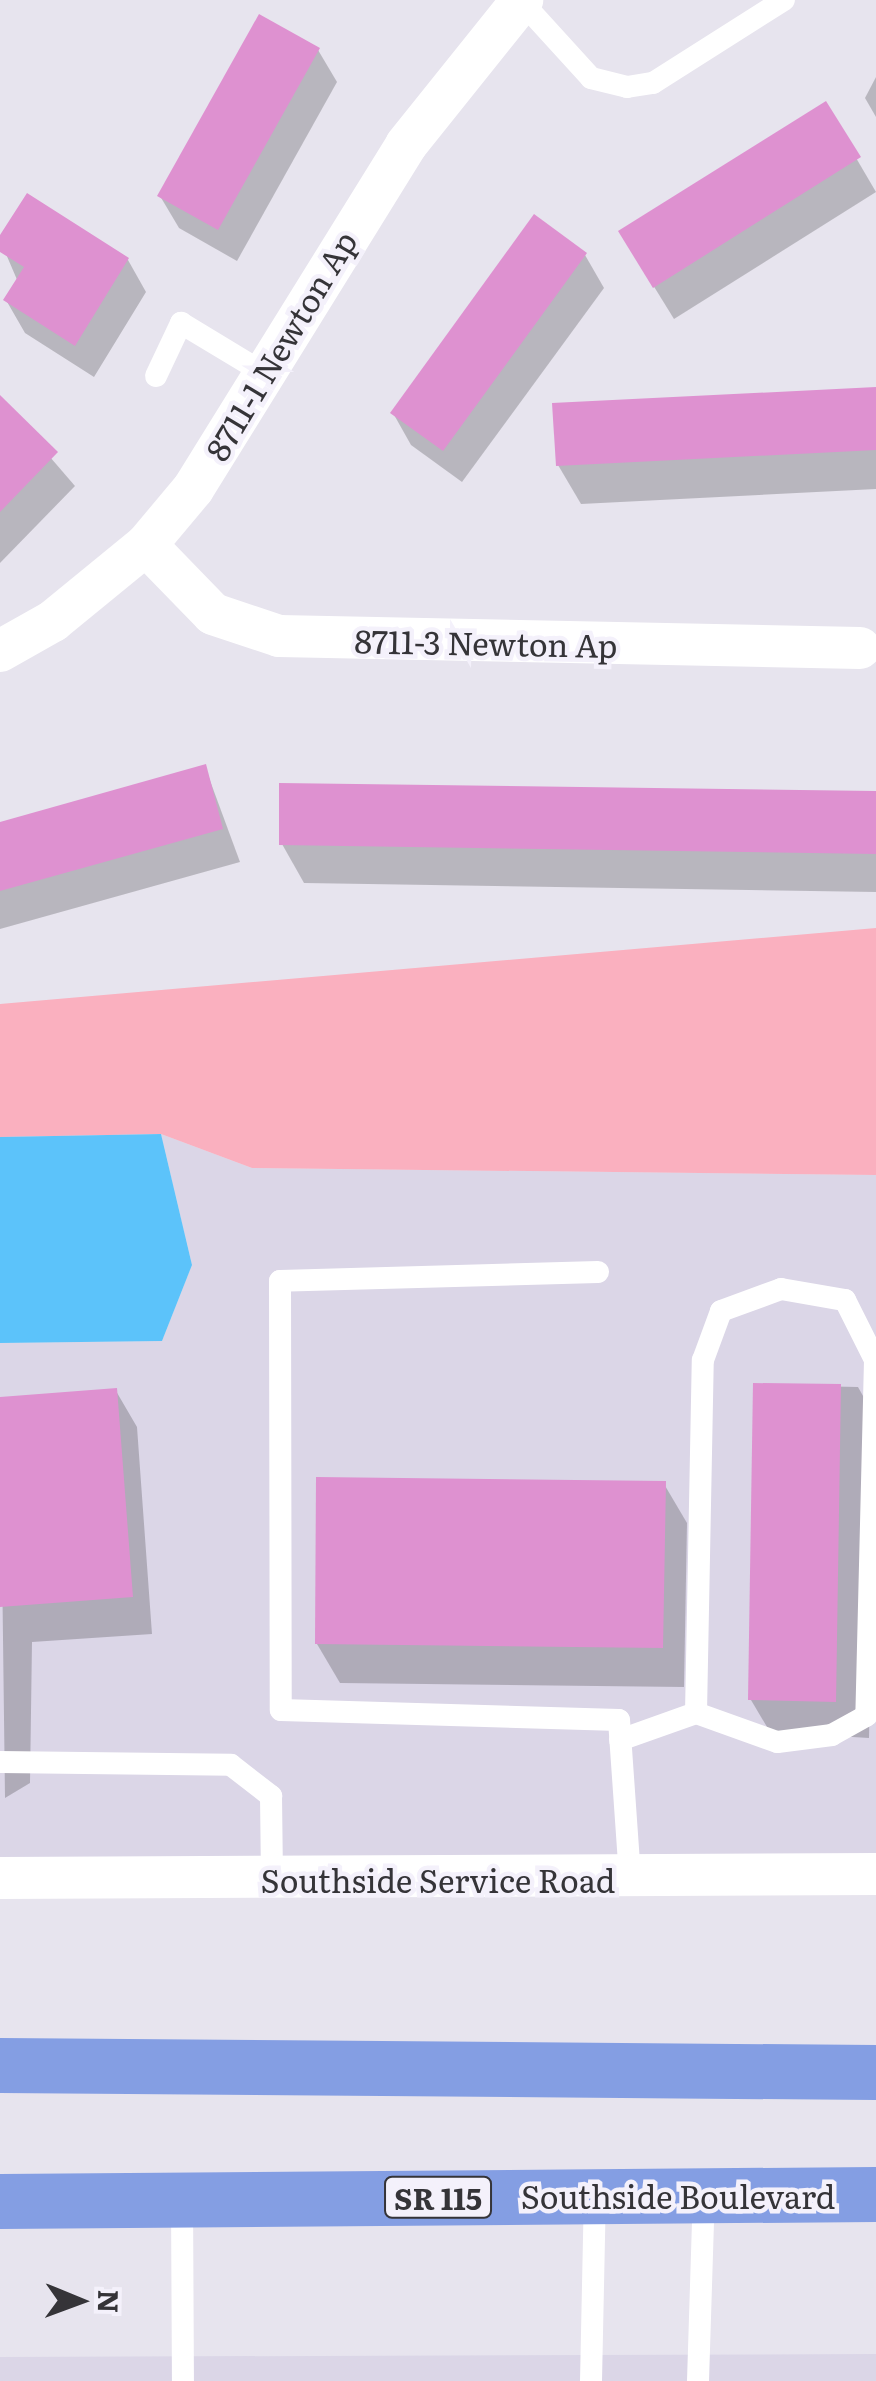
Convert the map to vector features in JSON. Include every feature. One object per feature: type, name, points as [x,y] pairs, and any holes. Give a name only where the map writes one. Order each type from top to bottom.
[{"type":"highway","points":[[0,2065],[876,2072]]},
{"type":"highway","name":"Southside Boulevard","points":[[0,2200],[876,2194]]},
{"type":"street","name":"8711-1 Newton Ap","points":[[0,651],[54,621],[146,545],[193,490],[406,144],[521,0]]},
{"type":"street","name":"8711-3 Newton Ap","points":[[146,545],[213,614],[280,636],[860,648]]},
{"type":"street","name":"Southside Service Road","points":[[0,1878],[876,1874]]},
{"type":"lane","points":[[521,0],[591,78],[626,87],[652,83],[784,0]]},
{"type":"lane","points":[[156,376],[181,323],[264,373]]},
{"type":"lane","points":[[598,1272],[280,1281],[281,1710],[619,1720],[630,1878]]},
{"type":"lane","points":[[620,1740],[696,1713],[777,1742],[832,1735],[866,1716],[875,1360],[845,1300],[781,1289],[721,1311],[703,1360],[696,1713]]},
{"type":"lane","points":[[0,1762],[230,1765],[270,1796],[272,1879]]},
{"type":"lane","points":[[698,2381],[704,2195]]},
{"type":"lane","points":[[591,2381],[596,2196]]},
{"type":"lane","points":[[182,2199],[183,2381]]},
{"type":"shaded area","points":[[876,928],[876,1175],[252,1168],[161,1134],[0,1137],[0,1004]]},
{"type":"shaded area","points":[[161,1134],[252,1168],[876,1175],[876,1868],[0,1866],[0,1343],[162,1341],[192,1265]]},
{"type":"shaded area","points":[[876,2354],[876,2381],[0,2381],[0,2357]]},
{"type":"water","points":[[161,1134],[192,1265],[162,1341],[0,1343],[0,1137]]},
{"type":"building","points":[[259,14],[320,48],[218,230],[157,196]]},
{"type":"building","points":[[826,101],[861,157],[653,288],[618,231]]},
{"type":"building","points":[[27,193],[129,258],[75,346],[3,300],[24,267],[0,252],[0,235]]},
{"type":"building","points":[[534,214],[587,253],[443,451],[390,413]]},
{"type":"building","points":[[876,387],[876,450],[556,466],[552,403]]},
{"type":"building","points":[[0,395],[58,452],[0,512]]},
{"type":"building","points":[[206,764],[223,829],[0,891],[0,822]]},
{"type":"building","points":[[279,783],[876,791],[876,854],[279,845]]},
{"type":"building","points":[[753,1383],[841,1384],[836,1702],[748,1700]]},
{"type":"building","points":[[117,1388],[133,1597],[0,1607],[0,1397]]},
{"type":"building","points":[[316,1477],[666,1481],[663,1648],[315,1644]]}]
